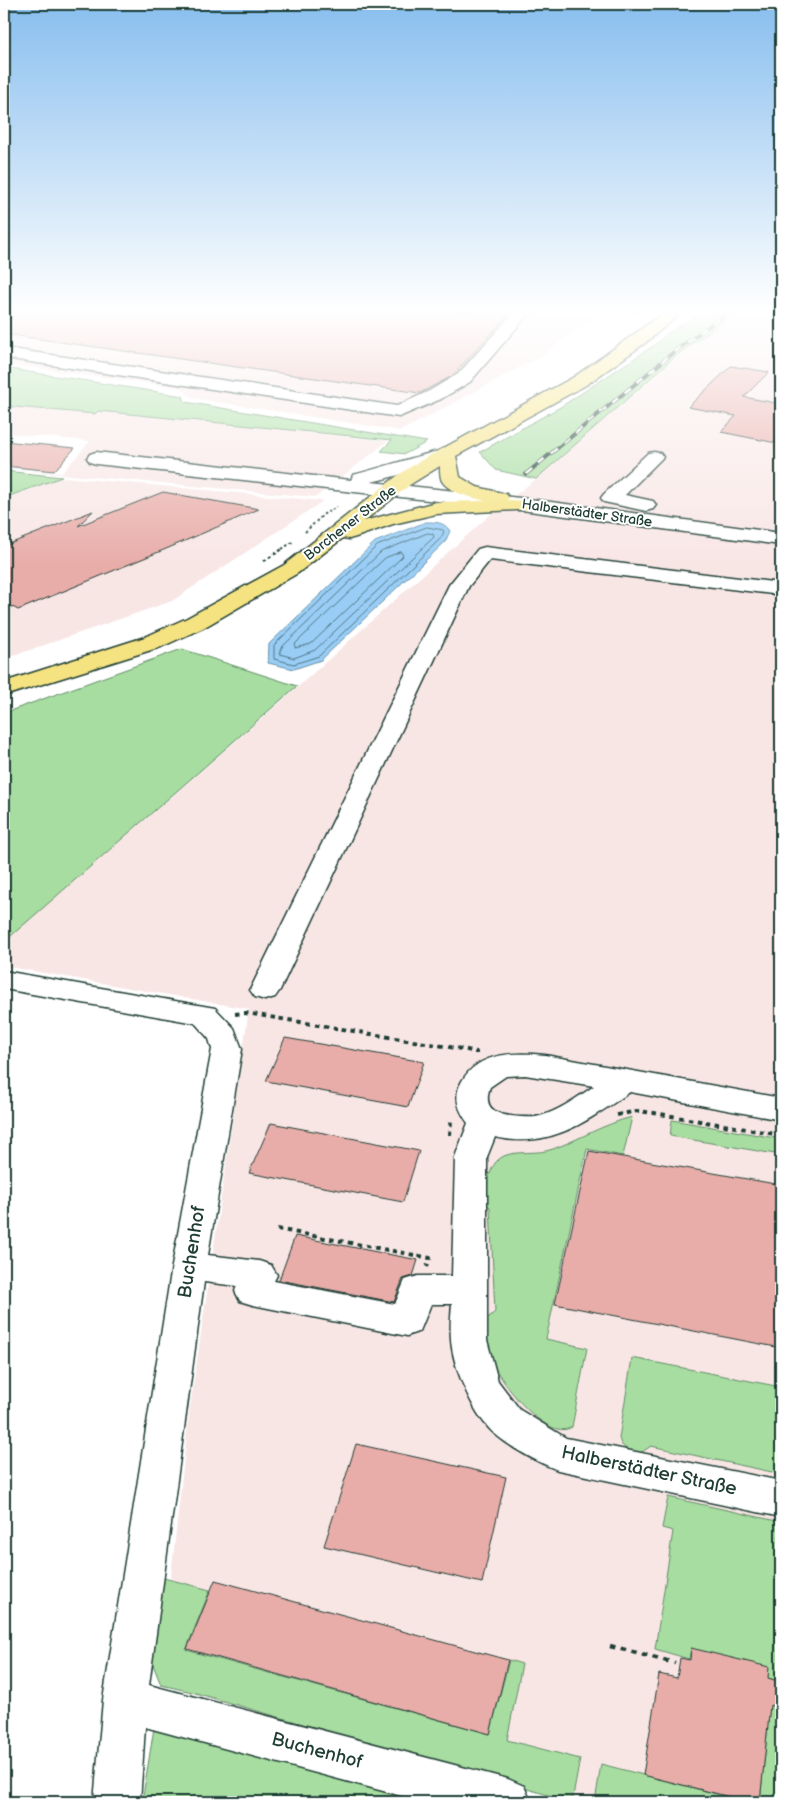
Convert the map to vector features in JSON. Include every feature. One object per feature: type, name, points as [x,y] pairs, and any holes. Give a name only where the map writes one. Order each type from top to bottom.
[{"type":"main road","name":"Borchener Straße","points":[[4,688],[154,642],[195,623],[291,569],[329,540],[383,489],[448,445],[469,442],[552,396]]},
{"type":"main road","points":[[448,445],[451,480],[470,491],[529,505]]},
{"type":"main road","points":[[329,540],[386,520],[436,508],[529,505]]},
{"type":"main road","points":[[4,705],[116,669],[154,642]]},
{"type":"street","points":[[305,396],[398,412],[432,396]]},
{"type":"street","points":[[339,484],[392,472],[448,445]]},
{"type":"street","name":"Halberstädter Straße","points":[[96,458],[529,505],[781,539]]},
{"type":"street","points":[[654,458],[611,498],[642,505],[781,523]]},
{"type":"street","points":[[265,990],[459,584],[485,553],[781,589]]},
{"type":"street","points":[[4,980],[204,1015]]},
{"type":"street","name":"Buchenhof","points":[[117,1802],[125,1700],[189,1266],[227,1049],[223,1035],[204,1015]]},
{"type":"street","points":[[623,1082],[583,1108],[544,1127],[528,1129],[510,1127],[468,1118],[473,1108],[470,1094],[475,1083],[482,1075],[505,1066],[520,1064],[545,1066],[623,1082],[781,1109]]},
{"type":"street","name":"Halberstädter Straße","points":[[468,1118],[471,1157],[468,1290],[469,1340],[479,1380],[484,1391],[507,1422],[558,1453],[781,1499]]},
{"type":"street","points":[[189,1266],[260,1275],[253,1291],[407,1321],[418,1290],[468,1290]]},
{"type":"street","name":"Buchenhof","points":[[125,1700],[508,1802]]},
{"type":"path","points":[[302,535],[324,514],[383,489]]},
{"type":"path","points":[[262,563],[296,539]]},
{"type":"path","points":[[4,607],[9,605]]},
{"type":"path","points":[[204,1015],[246,1013],[467,1050]]},
{"type":"path","points":[[450,1142],[468,1118]]},
{"type":"path","points":[[277,1229],[430,1258],[418,1290]]},
{"type":"path","points":[[610,1646],[675,1663]]},
{"type":"shaded area","points":[[190,396],[466,396],[401,431]]},
{"type":"shaded area","points":[[632,396],[781,396],[781,1802],[579,1802],[159,1684],[189,1414],[249,1009],[4,966],[4,942],[300,685],[491,514],[536,479]]},
{"type":"shaded area","points":[[4,406],[95,414],[98,411],[388,441],[316,497],[4,469],[62,473],[90,441],[4,433]]},
{"type":"shaded area","points":[[64,477],[323,501],[172,601],[4,659],[4,499]]},
{"type":"green space","points":[[4,396],[183,396],[185,402],[427,442],[405,454],[381,451],[392,440],[98,411],[95,414],[4,406]]},
{"type":"green space","points":[[577,396],[630,396],[536,479],[496,470],[480,452]]},
{"type":"green space","points":[[4,471],[62,477],[4,498]]},
{"type":"green space","points":[[182,649],[297,686],[4,942],[4,713]]},
{"type":"green space","points":[[632,1117],[623,1156],[587,1149],[546,1339],[587,1348],[572,1427],[561,1430],[537,1418],[525,1407],[504,1382],[489,1356],[483,1322],[495,1312],[490,1207],[479,1197],[487,1173],[490,1174],[495,1163],[504,1156],[515,1153],[547,1151]]},
{"type":"green space","points":[[672,1120],[781,1139],[781,1155],[670,1136]]},
{"type":"green space","points":[[632,1358],[781,1387],[781,1474],[651,1446],[639,1454],[631,1454],[621,1444],[619,1438]]},
{"type":"green space","points":[[668,1497],[781,1522],[781,1682],[691,1648],[689,1659],[655,1649],[673,1531],[662,1528]]},
{"type":"green space","points":[[160,1577],[210,1590],[186,1650],[490,1734],[509,1660],[522,1664],[507,1740],[580,1759],[572,1802],[192,1692],[161,1685],[152,1662]]},
{"type":"green space","points":[[770,1705],[781,1708],[781,1802],[760,1802]]},
{"type":"green space","points":[[154,1728],[427,1802],[142,1802]]},
{"type":"green space","points":[[601,1764],[747,1802],[595,1802]]},
{"type":"water","points":[[426,522],[440,523],[448,528],[450,531],[445,542],[321,660],[294,669],[268,663],[269,644],[375,542]]},
{"type":"building","points":[[699,396],[745,396],[781,404],[781,444],[721,432],[736,416],[688,407]]},
{"type":"building","points":[[4,441],[75,448],[54,471],[4,466]]},
{"type":"building","points":[[163,492],[259,509],[18,610],[4,602],[4,546],[93,511],[78,526]]},
{"type":"building","points":[[285,1038],[424,1062],[408,1107],[266,1081]]},
{"type":"building","points":[[271,1123],[419,1151],[403,1202],[249,1173]]},
{"type":"building","points":[[589,1151],[781,1185],[781,1348],[555,1304]]},
{"type":"building","points":[[295,1236],[418,1260],[413,1276],[403,1279],[394,1302],[279,1280]]},
{"type":"building","points":[[356,1444],[506,1477],[482,1583],[324,1546]]},
{"type":"building","points":[[215,1580],[508,1660],[490,1734],[187,1649]]},
{"type":"building","points":[[691,1648],[769,1667],[768,1678],[781,1682],[781,1708],[770,1705],[760,1802],[750,1802],[643,1775],[659,1674],[677,1678],[680,1658],[690,1660]]},
{"type":"railway","points":[[526,474],[620,396]]}]
